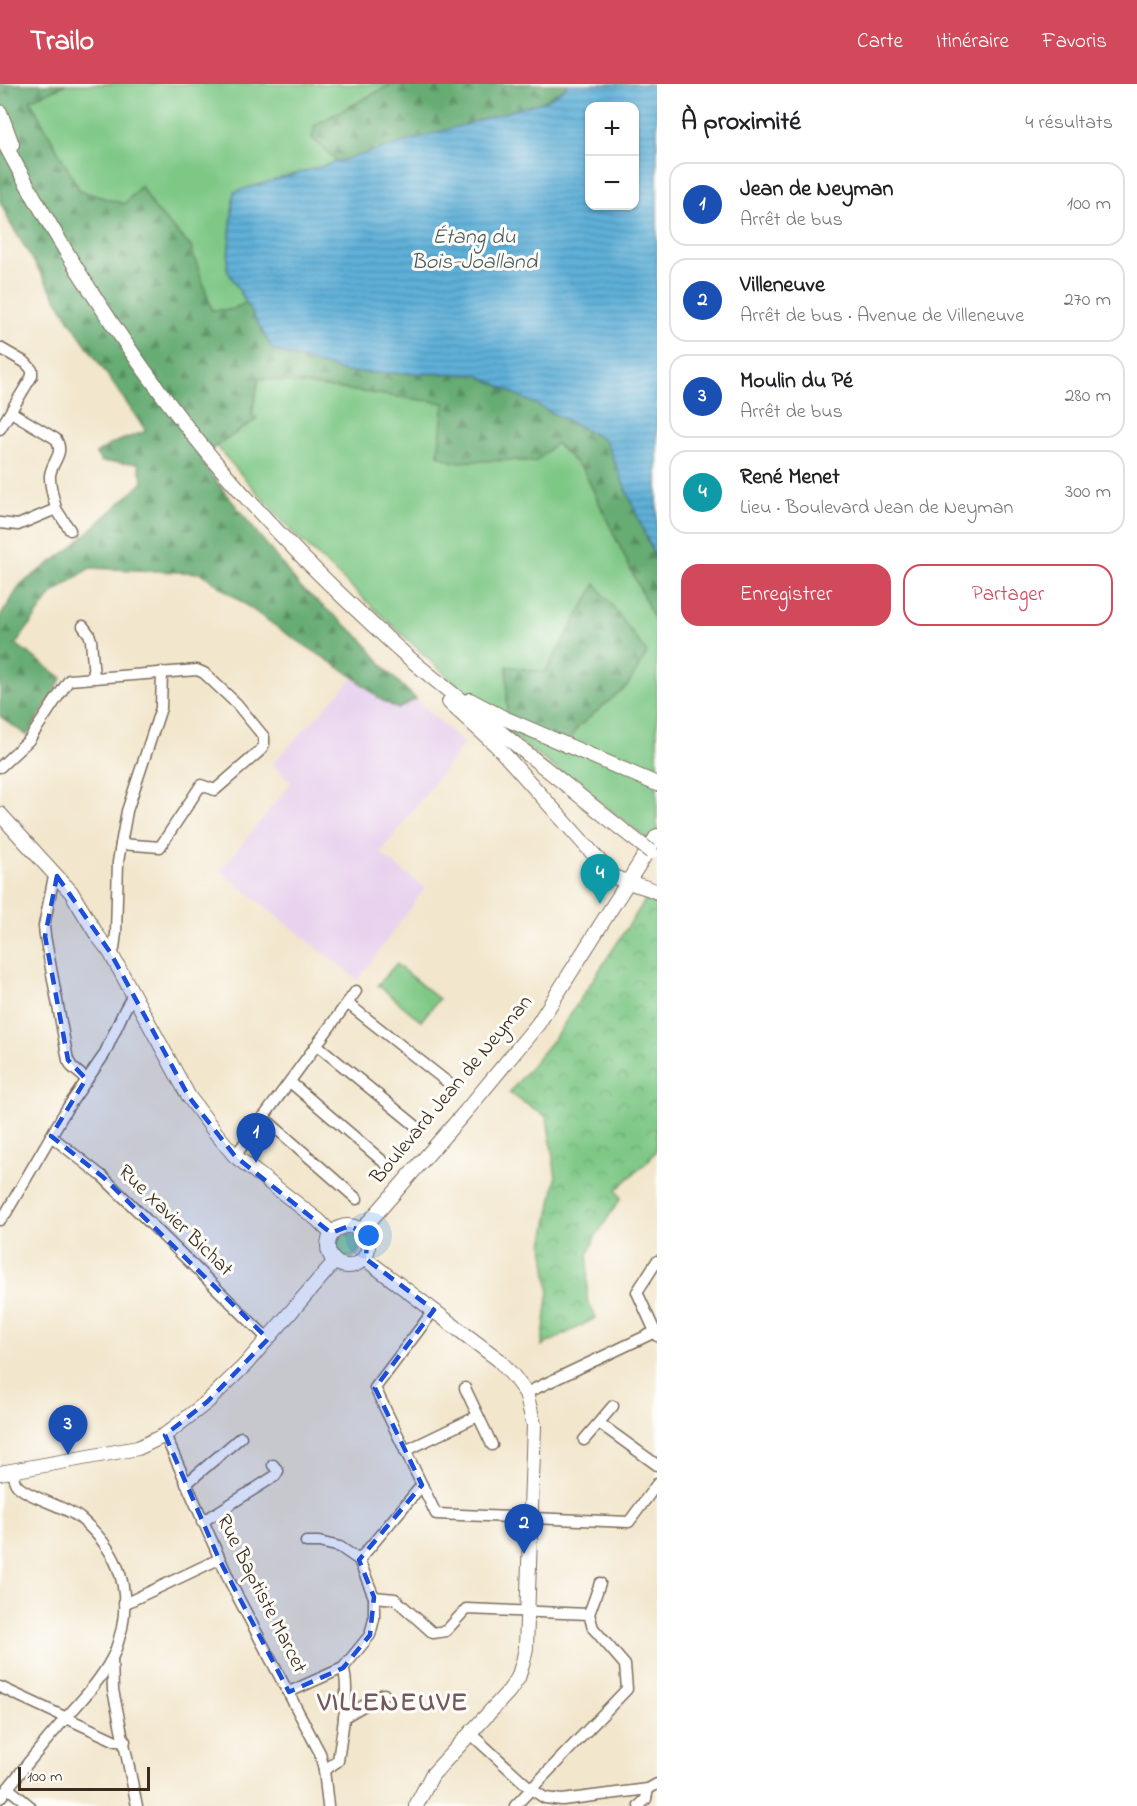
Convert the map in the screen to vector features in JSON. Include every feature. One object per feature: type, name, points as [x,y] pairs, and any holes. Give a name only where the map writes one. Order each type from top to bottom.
[{"type":"street","points":[[0,112],[33,196]]},
{"type":"street","points":[[0,135],[33,196],[91,293],[134,356],[194,436],[256,507],[390,642],[657,856]]},
{"type":"street","points":[[0,348],[26,363],[32,370],[32,376],[0,429]]},
{"type":"street","points":[[11,412],[56,439],[60,445],[60,452],[50,476],[56,509],[70,530]]},
{"type":"street","points":[[0,523],[18,525],[56,509]]},
{"type":"street","points":[[83,626],[91,640],[94,678]]},
{"type":"street","points":[[0,767],[29,740],[69,680],[196,670],[204,674],[237,705],[264,737],[264,744],[261,750],[215,790],[201,785],[160,847],[121,844]]},
{"type":"street","points":[[110,952],[114,950],[118,862],[127,811],[161,708],[162,672]]},
{"type":"street","points":[[428,674],[446,681],[472,701],[504,718],[657,784]]},
{"type":"street","points":[[428,674],[437,691],[496,746],[614,876],[657,892]]},
{"type":"street","points":[[0,814],[71,892],[110,952],[189,1097],[235,1156],[318,1220],[332,1234]]},
{"type":"street","name":"Boulevard Jean de Neyman","points":[[361,1231],[466,1111],[538,1024],[657,836]]},
{"type":"street","points":[[57,876],[53,881],[44,926],[45,936],[68,1060],[72,1067],[86,1079]]},
{"type":"street","points":[[235,1156],[356,991]]},
{"type":"street","points":[[0,1220],[86,1079],[104,1055],[124,1011],[131,998],[135,996]]},
{"type":"street","points":[[347,1003],[451,1085]]},
{"type":"street","points":[[317,1045],[416,1126]]},
{"type":"street","points":[[290,1082],[386,1164]]},
{"type":"street","points":[[263,1117],[357,1199]]},
{"type":"street","name":"Rue Xavier Bichat","points":[[51,1136],[103,1177],[268,1339]]},
{"type":"street","points":[[349,1226],[361,1231],[365,1235],[368,1246],[364,1258],[347,1266],[331,1257],[328,1245],[332,1234],[349,1226]]},
{"type":"street","points":[[364,1258],[499,1360],[526,1393],[534,1425],[529,1611],[524,1662],[518,1678],[509,1691],[432,1775],[416,1806]]},
{"type":"street","points":[[0,1798],[112,1659],[119,1640],[124,1604],[122,1580],[116,1562],[107,1546],[94,1531],[78,1516],[25,1492],[6,1472],[138,1448],[165,1435],[207,1402],[245,1365],[335,1261]]},
{"type":"street","points":[[526,1393],[656,1333],[637,1292],[657,1261]]},
{"type":"street","points":[[434,1310],[375,1388],[436,1514],[629,1522],[657,1484]]},
{"type":"street","points":[[465,1388],[492,1445]]},
{"type":"street","points":[[584,1440],[613,1406]]},
{"type":"street","points":[[405,1451],[478,1416]]},
{"type":"street","points":[[599,1423],[657,1465]]},
{"type":"street","name":"Rue Baptiste Marcet","points":[[165,1435],[219,1559],[320,1753],[328,1806]]},
{"type":"street","points":[[186,1484],[241,1437]]},
{"type":"street","points":[[202,1522],[275,1476],[278,1471],[273,1465]]},
{"type":"street","points":[[360,1560],[422,1485]]},
{"type":"street","points":[[289,1692],[343,1668],[370,1635],[374,1618],[374,1597],[360,1560],[340,1547],[320,1542],[306,1542]]},
{"type":"street","points":[[124,1604],[219,1559]]},
{"type":"street","points":[[515,1806],[627,1689],[625,1665],[593,1628],[589,1614],[600,1583]]},
{"type":"street","points":[[374,1597],[395,1599],[433,1633],[446,1631],[466,1609],[589,1614]]},
{"type":"street","points":[[112,1659],[113,1690],[137,1806]]},
{"type":"street","name":"Rue Baptiste Marcet","points":[[324,1770],[338,1761],[344,1717],[346,1676],[343,1668]]},
{"type":"street","points":[[97,1680],[103,1681],[113,1690]]},
{"type":"street","points":[[0,1688],[116,1741],[125,1741]]},
{"type":"street","points":[[344,1717],[384,1694]]},
{"type":"street","points":[[471,1734],[531,1789],[545,1798],[562,1800],[652,1786]]},
{"type":"street","points":[[639,1806],[646,1799],[652,1786]]},
{"type":"street","points":[[8,1788],[30,1806]]},
{"type":"highlighted area","points":[[57,876],[110,952],[189,1097],[235,1156],[331,1233],[349,1226],[361,1231],[367,1241],[366,1259],[434,1310],[375,1388],[422,1485],[359,1560],[374,1597],[370,1635],[343,1668],[289,1692],[219,1559],[165,1435],[207,1402],[268,1339],[103,1177],[51,1136],[86,1079],[68,1060],[45,936]]},
{"type":"shaded area","points":[[354,677],[381,700],[398,709],[416,699],[464,744],[380,853],[425,888],[358,980],[220,871],[292,782],[272,764]]},
{"type":"green space","points":[[0,84],[66,84],[30,100],[80,191],[124,204],[141,186],[155,209],[191,247],[212,310],[230,310],[246,303],[273,350],[345,372],[478,375],[605,440],[657,562],[657,625],[584,471],[556,443],[535,462],[515,460],[453,462],[438,455],[444,403],[259,378],[252,414],[257,419],[216,446],[201,462],[300,587],[361,638],[388,672],[416,699],[398,709],[381,700],[354,677],[281,630],[201,573],[90,568],[52,594],[16,644],[62,678],[27,736],[0,716],[0,617],[21,584],[71,548],[143,482],[138,463],[102,462],[96,454],[111,444],[146,431],[72,324],[10,223],[0,201]]},
{"type":"green space","points":[[66,84],[392,84],[315,125],[312,138],[338,162],[234,192],[227,269],[246,303],[231,310],[212,310],[191,247],[155,209],[141,186],[124,204],[80,191],[30,100]]},
{"type":"green space","points":[[392,84],[567,84],[565,88],[545,101],[338,162],[312,138],[315,125]]},
{"type":"green space","points":[[259,378],[445,403],[438,455],[535,462],[555,443],[584,471],[657,625],[657,846],[505,730],[293,533],[216,446],[256,419],[252,415]],"holes":[[[596,584],[628,685],[578,727],[565,748],[545,672]]]},
{"type":"green space","points":[[596,584],[647,653],[628,685],[578,727],[565,748],[507,727],[507,666],[546,672]]},
{"type":"green space","points":[[646,899],[657,905],[657,1150],[616,1190],[621,1198],[595,1237],[588,1255],[587,1299],[596,1318],[542,1346],[549,1290],[543,1245],[556,1178],[547,1117],[509,1093],[556,1036]]},
{"type":"green space","points":[[396,964],[439,999],[421,1021],[378,985]]},
{"type":"green space","points":[[348,1234],[357,1237],[360,1246],[357,1255],[348,1258],[339,1255],[336,1246],[339,1237]]},
{"type":"water","name":"Étang du Bois-Joalland","points":[[567,84],[657,84],[657,562],[605,440],[478,375],[345,372],[273,350],[227,269],[234,192],[545,101],[565,88]]},
{"type":"place","name":"René Menet","points":[[600,904]]},
{"type":"place","name":"Jean de Neyman","points":[[256,1163]]},
{"type":"place","name":"Moulin du Pé","points":[[68,1455]]},
{"type":"place","name":"Villeneuve","points":[[524,1554]]},
{"type":"district","name":"VILLENEUVE","points":[[393,1703]]}]
